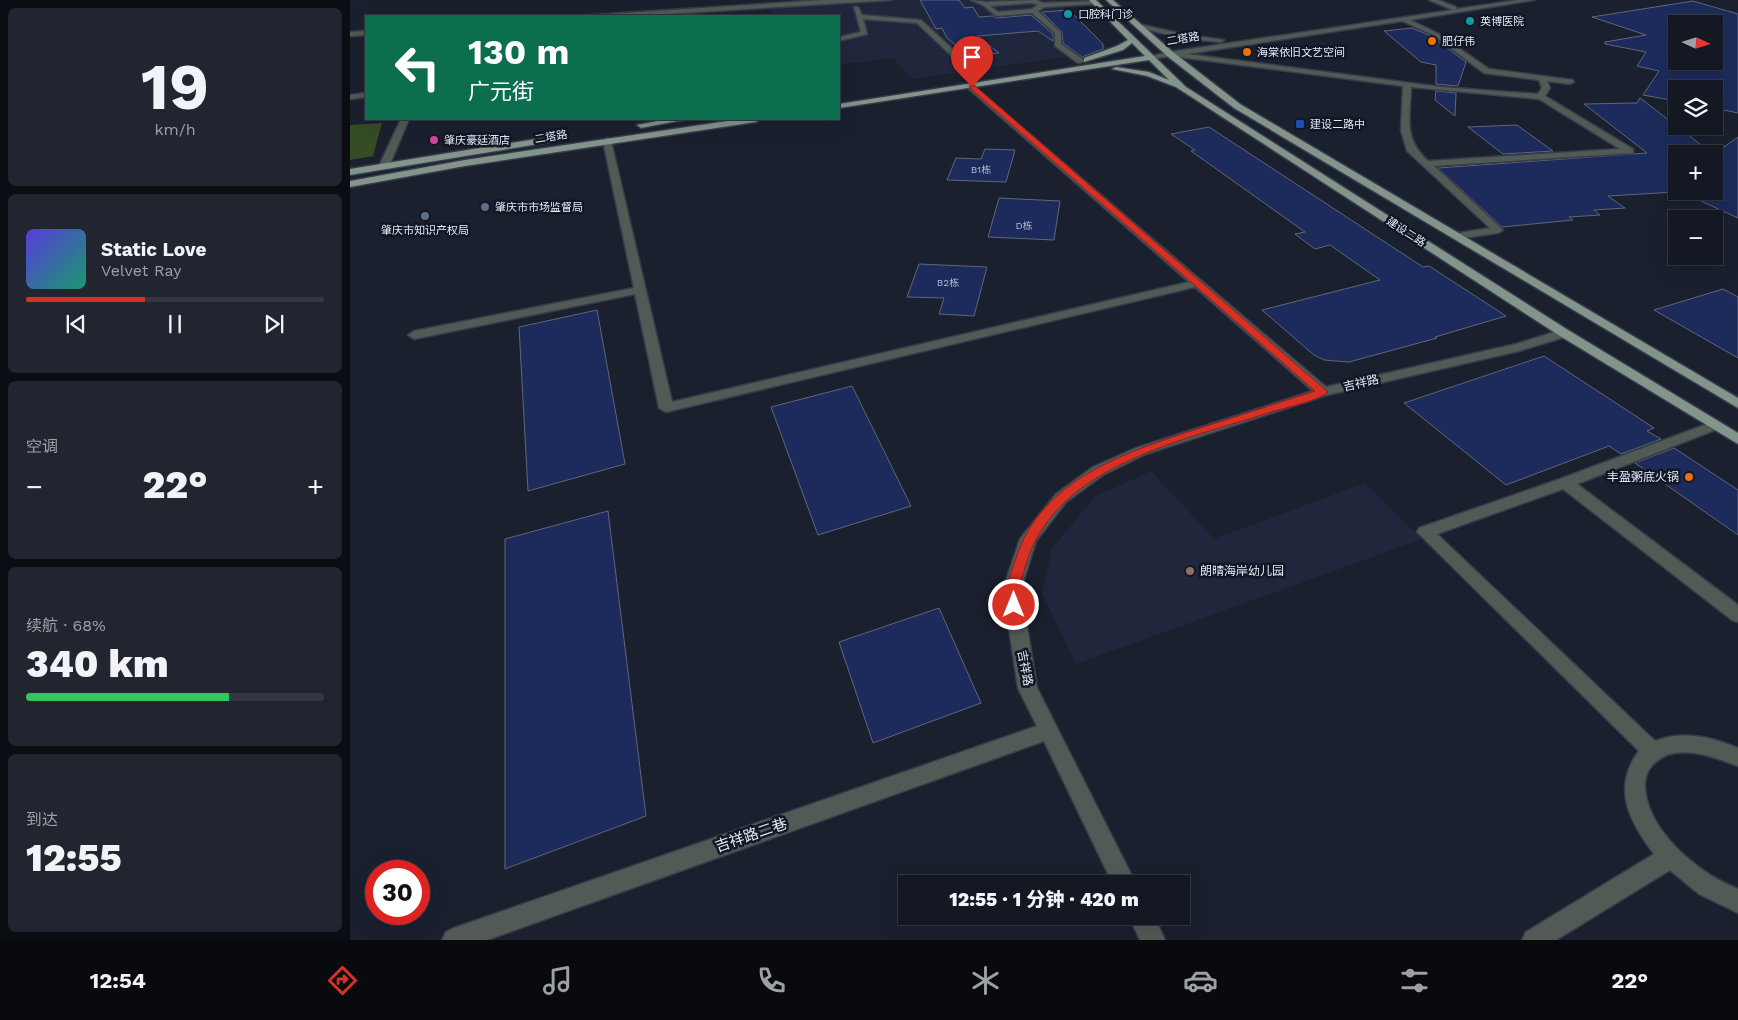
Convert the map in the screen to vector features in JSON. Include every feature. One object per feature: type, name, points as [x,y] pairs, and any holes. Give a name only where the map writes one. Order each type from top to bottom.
[{"type":"main road","name":"建设二路","points":[[1109,0],[1167,52],[1238,106],[1738,404]]},
{"type":"main road","name":"建设二路","points":[[1093,1],[1183,89],[1564,333],[1738,439]]},
{"type":"main road","points":[[1084,61],[1120,48],[1134,39]]},
{"type":"main road","name":"二塔路","points":[[894,88],[1084,61],[1149,55]]},
{"type":"main road","name":"二塔路","points":[[840,106],[972,87],[1069,71],[1149,55]]},
{"type":"main road","points":[[1069,71],[1134,71],[1159,78],[1183,89]]},
{"type":"main road","points":[[1213,108],[1227,105],[1238,106]]},
{"type":"main road","points":[[636,126],[677,120]]},
{"type":"main road","name":"二塔路","points":[[350,184],[465,163],[749,120]]},
{"type":"main road","name":"二塔路","points":[[350,172],[385,164],[568,136]]},
{"type":"street","points":[[684,0],[693,13]]},
{"type":"street","points":[[606,15],[693,13],[889,0]]},
{"type":"street","points":[[974,0],[985,4],[996,14],[1034,11],[1042,5]]},
{"type":"street","points":[[1432,0],[1454,8]]},
{"type":"street","name":"二塔路","points":[[1167,52],[1400,18],[1507,0]]},
{"type":"street","name":"二塔路","points":[[1149,55],[1238,40],[1531,0]]},
{"type":"street","points":[[840,39],[865,33],[853,1]]},
{"type":"street","points":[[985,4],[1033,1],[1042,5],[1093,1]]},
{"type":"street","points":[[674,2],[681,12]]},
{"type":"street","points":[[1034,11],[1058,33],[1057,45],[1084,61]]},
{"type":"street","points":[[626,15],[681,12]]},
{"type":"street","points":[[859,17],[919,21],[978,76]]},
{"type":"street","points":[[1400,18],[1435,34],[1487,71],[1570,82]]},
{"type":"street","points":[[1138,26],[1187,37],[1238,40]]},
{"type":"street","points":[[350,33],[365,32]]},
{"type":"street","points":[[1167,52],[1407,84],[1541,97],[1630,152],[1426,164]]},
{"type":"street","points":[[1541,97],[1546,88],[1542,78]]},
{"type":"street","points":[[1407,84],[1405,130],[1412,151],[1498,230],[1456,236]]},
{"type":"street","points":[[972,87],[1322,392]]},
{"type":"street","points":[[350,97],[365,95]]},
{"type":"street","points":[[385,164],[405,120]]},
{"type":"street","points":[[607,141],[638,290],[666,408],[1198,283]]},
{"type":"street","points":[[414,335],[638,290]]},
{"type":"street","name":"吉祥路","points":[[1121,875],[1028,688],[1012,589],[1028,539],[1060,498],[1098,471],[1141,451],[1322,392],[1518,347],[1564,333]]},
{"type":"street","points":[[1653,752],[1424,532],[1565,483],[1715,425]]},
{"type":"street","points":[[1565,483],[1738,615]]},
{"type":"street","name":"吉祥路二巷","points":[[454,940],[1049,730]]},
{"type":"street","points":[[1738,757],[1720,749],[1689,743],[1663,746],[1644,757],[1635,776],[1636,800],[1648,828],[1671,857],[1700,881],[1738,901]]},
{"type":"street","points":[[1534,940],[1671,857]]},
{"type":"street","points":[[1146,925],[1153,940]]},
{"type":"shaded area","points":[[863,0],[1058,0],[1107,48],[1086,54],[912,79],[893,58],[840,65],[840,15],[774,15],[771,7]]},
{"type":"shaded area","name":"朗晴海岸幼儿园","points":[[1151,471],[1214,539],[1365,483],[1422,539],[1076,664],[1042,594],[1052,548],[1096,496]]},
{"type":"green space","points":[[382,123],[373,156],[350,160],[350,125]]},
{"type":"building","points":[[920,0],[959,0],[965,8],[973,7],[979,17],[993,16],[996,18],[1031,15],[1053,34],[1053,41],[1038,31],[977,36],[999,53],[969,56],[947,38],[942,28],[936,29]]},
{"type":"building","points":[[1693,1],[1738,14],[1738,113],[1723,110],[1723,80],[1668,80],[1668,100],[1643,95],[1659,71],[1637,66],[1646,52],[1605,44],[1605,42],[1646,35],[1592,17]]},
{"type":"building","points":[[1069,10],[1103,44],[1103,49],[1082,57],[1063,43],[1062,32],[1042,12]]},
{"type":"building","points":[[1412,28],[1431,36],[1466,62],[1458,86],[1436,84],[1436,65],[1421,62],[1384,31]]},
{"type":"building","points":[[1436,91],[1456,93],[1455,116],[1435,100]]},
{"type":"building","points":[[1640,98],[1668,119],[1668,135],[1688,135],[1701,145],[1668,145],[1668,192],[1608,196],[1625,208],[1594,210],[1600,215],[1569,217],[1573,220],[1502,227],[1438,168],[1647,153],[1584,104],[1637,103]]},
{"type":"building","points":[[1517,125],[1553,151],[1503,154],[1468,127]]},
{"type":"building","points":[[1209,127],[1423,267],[1429,266],[1506,316],[1435,337],[1437,338],[1349,362],[1324,360],[1314,355],[1262,310],[1380,280],[1330,245],[1315,249],[1295,234],[1305,232],[1191,151],[1195,150],[1171,134]]},
{"type":"building","points":[[1738,137],[1738,218],[1699,200],[1723,200],[1723,148]]},
{"type":"building","points":[[985,149],[1015,150],[1006,182],[947,180],[956,158],[981,159]]},
{"type":"building","points":[[999,198],[1060,201],[1054,240],[988,237]]},
{"type":"building","points":[[919,264],[987,267],[974,316],[939,314],[944,298],[907,297]]},
{"type":"building","points":[[1723,289],[1738,297],[1738,358],[1654,310]]},
{"type":"building","points":[[597,310],[625,464],[528,491],[519,327]]},
{"type":"building","points":[[1544,356],[1654,428],[1647,431],[1661,439],[1621,454],[1609,446],[1506,485],[1404,403]]},
{"type":"building","points":[[852,386],[911,506],[818,535],[771,407]]},
{"type":"building","points":[[1674,448],[1738,490],[1738,535],[1635,463]]},
{"type":"building","points":[[608,511],[646,816],[505,869],[505,539]]},
{"type":"building","points":[[939,608],[981,703],[873,743],[839,642]]},
{"type":"place","name":"口腔科门诊","points":[[1068,14]]},
{"type":"place","name":"英博医院","points":[[1470,21]]},
{"type":"place","name":"肥仔伟","points":[[1432,41]]},
{"type":"place","name":"海棠依旧文艺空间","points":[[1247,52]]},
{"type":"place","name":"建设二路中","points":[[1300,124]]},
{"type":"place","name":"肇庆豪廷酒店","points":[[434,140]]},
{"type":"place","name":"肇庆市市场监督局","points":[[485,207]]},
{"type":"place","name":"肇庆市知识产权局","points":[[425,216]]},
{"type":"place","name":"丰盈粥底火锅","points":[[1689,477]]},
{"type":"place","name":"朗晴海岸幼儿园","points":[[1190,571]]},
{"type":"route","points":[[972,87],[1322,392],[1141,451],[1098,471],[1060,498],[1028,539],[1012,589],[1014,605]]}]
